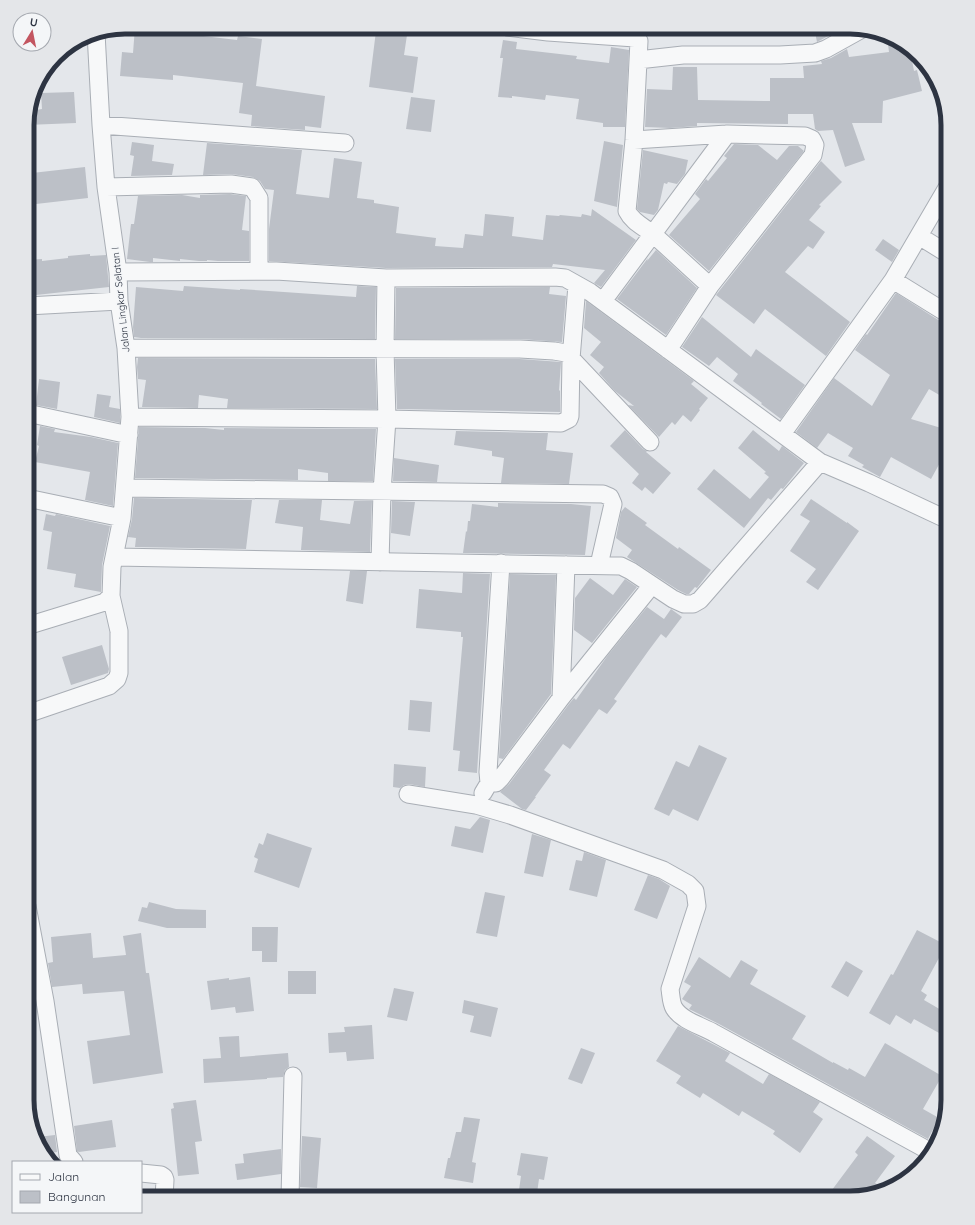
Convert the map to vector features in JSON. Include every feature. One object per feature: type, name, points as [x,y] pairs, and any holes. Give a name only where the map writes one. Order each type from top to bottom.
[{"type":"street","points":[[577,34],[635,38],[639,41],[634,140],[627,212],[630,217],[653,234],[710,286]]},
{"type":"street","points":[[638,60],[683,55],[780,55],[815,52],[826,49],[843,34]]},
{"type":"street","name":"Jalan Lingkar Selatan I","points":[[34,712],[109,686],[117,679],[119,673],[119,632],[111,596],[113,562],[122,518],[130,417],[126,348],[118,301],[118,272],[106,187],[96,39]]},
{"type":"street","points":[[101,125],[345,143]]},
{"type":"street","points":[[634,140],[727,134],[805,136],[812,139],[815,145],[813,155],[710,286],[668,350]]},
{"type":"street","points":[[603,301],[727,134]]},
{"type":"street","points":[[106,187],[231,184],[252,187],[259,198],[259,271]]},
{"type":"street","points":[[782,434],[893,280],[941,198]]},
{"type":"street","points":[[919,236],[941,250]]},
{"type":"street","points":[[118,272],[276,270],[386,278],[565,278],[603,301],[820,462],[941,517]]},
{"type":"street","points":[[380,562],[382,492],[387,419],[385,349],[386,278]]},
{"type":"street","points":[[893,280],[941,310]]},
{"type":"street","points":[[130,417],[387,419],[561,423],[570,416],[571,358],[577,285]]},
{"type":"street","points":[[34,306],[118,301]]},
{"type":"street","points":[[126,348],[520,349],[566,353],[650,442]]},
{"type":"street","points":[[34,415],[129,435]]},
{"type":"street","points":[[113,562],[380,562],[621,566],[673,599],[684,604],[693,604],[700,600],[820,462]]},
{"type":"street","points":[[125,488],[603,494],[610,497],[612,504],[600,565]]},
{"type":"street","points":[[34,499],[122,518]]},
{"type":"street","points":[[476,805],[489,783],[488,772],[501,563]]},
{"type":"street","points":[[561,698],[566,565]]},
{"type":"street","points":[[489,783],[496,783],[501,778],[561,698],[652,585]]},
{"type":"street","points":[[34,624],[105,602],[111,596]]},
{"type":"street","points":[[408,794],[476,805],[510,815],[663,870],[688,884],[694,891],[697,906],[670,990],[674,1008],[683,1017],[927,1150]]},
{"type":"street","points":[[34,943],[45,1001],[68,1155],[73,1161]]},
{"type":"street","points":[[290,1191],[293,1076]]},
{"type":"street","points":[[142,1173],[160,1175],[164,1177],[164,1191]]},
{"type":"building","points":[[134,34],[195,34],[237,40],[238,36],[262,39],[256,86],[325,96],[321,128],[305,126],[305,130],[251,126],[252,115],[239,113],[243,83],[173,75],[173,80],[120,76],[122,52],[133,53]]},
{"type":"building","points":[[376,34],[407,35],[404,55],[418,57],[413,93],[369,87]]},
{"type":"building","points":[[815,34],[832,34],[817,42]]},
{"type":"building","points":[[503,40],[517,42],[516,49],[577,56],[576,59],[609,63],[611,47],[629,50],[625,127],[603,127],[603,123],[576,119],[579,99],[546,95],[545,100],[512,96],[512,98],[498,97],[503,58],[500,58]]},
{"type":"building","points":[[888,42],[896,46],[912,59],[914,71],[917,70],[922,91],[883,101],[882,123],[852,123],[865,160],[845,167],[833,130],[818,131],[815,129],[813,114],[788,114],[788,124],[697,123],[697,126],[670,128],[645,127],[647,89],[672,90],[673,67],[697,67],[698,100],[770,101],[770,78],[804,78],[803,66],[822,64],[821,61],[831,58],[847,49],[849,57],[889,52]]},
{"type":"building","points":[[74,92],[76,123],[34,125],[36,110],[42,109],[41,93]]},
{"type":"building","points":[[411,97],[435,100],[431,132],[406,129]]},
{"type":"building","points":[[604,141],[623,145],[617,207],[594,201]]},
{"type":"building","points":[[132,142],[154,145],[152,161],[174,164],[172,175],[131,176],[134,156],[130,155]]},
{"type":"building","points":[[207,143],[302,150],[296,194],[329,198],[334,158],[362,162],[357,198],[374,200],[374,203],[399,207],[396,233],[436,238],[435,246],[463,248],[465,234],[483,236],[485,214],[514,217],[512,236],[543,240],[546,215],[581,217],[582,214],[591,216],[592,209],[636,240],[601,287],[594,283],[605,270],[553,264],[552,267],[386,268],[269,261],[269,229],[274,190],[265,189],[260,181],[253,177],[231,174],[203,175]]},
{"type":"building","points":[[734,144],[758,145],[777,160],[789,146],[798,146],[804,151],[709,271],[669,235],[700,199],[695,194],[706,179],[708,181],[727,158],[724,156]]},
{"type":"building","points":[[643,150],[688,160],[685,174],[677,184],[668,182],[667,184],[664,183],[658,210],[654,215],[640,212],[637,209]]},
{"type":"building","points":[[821,161],[842,182],[819,205],[821,206],[809,220],[825,232],[813,249],[808,246],[785,272],[850,322],[826,356],[765,309],[754,324],[716,295]]},
{"type":"building","points":[[85,167],[88,198],[36,204],[34,173]]},
{"type":"building","points":[[230,194],[246,196],[242,230],[249,231],[249,261],[199,261],[180,259],[180,261],[153,258],[153,262],[150,262],[127,259],[131,224],[134,224],[138,196],[182,195],[200,198],[200,195]]},
{"type":"building","points":[[883,239],[899,250],[892,262],[875,250]]},
{"type":"building","points":[[656,250],[697,288],[666,335],[617,299],[648,258],[647,261]]},
{"type":"building","points":[[90,254],[90,256],[106,255],[109,287],[34,295],[34,260],[42,259],[42,261],[68,258],[68,256]]},
{"type":"building","points":[[184,286],[356,297],[357,286],[376,287],[375,339],[134,337],[133,327],[136,287],[183,291]]},
{"type":"building","points":[[550,287],[549,294],[566,296],[562,342],[520,339],[395,339],[396,288]]},
{"type":"building","points":[[941,291],[941,298],[938,296]]},
{"type":"building","points":[[896,293],[941,322],[941,396],[929,389],[911,419],[941,428],[941,461],[931,479],[891,457],[880,477],[862,467],[864,465],[848,456],[853,448],[828,433],[817,448],[796,432],[834,378],[872,406],[890,375],[855,350],[866,334],[867,335]]},
{"type":"building","points":[[586,301],[694,381],[691,384],[708,398],[691,422],[683,415],[675,425],[672,422],[659,437],[628,405],[634,406],[615,391],[599,373],[604,367],[590,355],[601,342],[584,328]]},
{"type":"building","points":[[702,317],[751,357],[756,349],[805,385],[781,419],[733,381],[738,374],[717,357],[709,366],[682,347]]},
{"type":"building","points":[[138,358],[375,359],[377,409],[227,408],[228,399],[199,395],[198,408],[142,407],[146,380],[138,379]]},
{"type":"building","points":[[395,359],[520,359],[561,362],[559,391],[560,390],[560,412],[397,409]]},
{"type":"building","points":[[39,379],[60,382],[57,409],[36,405]]},
{"type":"building","points":[[97,394],[111,396],[109,407],[120,409],[120,423],[94,417]]},
{"type":"building","points":[[40,426],[55,429],[54,432],[91,437],[118,443],[113,506],[85,500],[90,472],[35,462],[39,446],[37,445]]},
{"type":"building","points":[[139,427],[205,428],[224,430],[224,428],[376,429],[373,481],[328,481],[328,473],[298,469],[298,480],[135,478]]},
{"type":"building","points":[[625,430],[643,449],[647,451],[646,452],[671,473],[653,494],[645,487],[642,491],[632,483],[639,474],[610,446]]},
{"type":"building","points":[[753,430],[779,451],[782,446],[804,463],[783,489],[781,488],[771,500],[768,498],[744,528],[697,489],[714,469],[750,499],[769,477],[764,473],[766,472],[738,448]]},
{"type":"building","points":[[456,431],[548,433],[546,450],[573,453],[569,484],[501,483],[504,458],[492,456],[492,451],[454,445]]},
{"type":"building","points":[[394,458],[439,465],[437,482],[393,481]]},
{"type":"building","points":[[134,498],[252,500],[246,549],[135,547],[136,538],[128,537],[132,519]]},
{"type":"building","points":[[811,499],[859,531],[818,590],[806,582],[816,569],[790,551],[810,521],[800,515]]},
{"type":"building","points":[[279,500],[322,500],[320,520],[350,524],[354,501],[372,501],[370,552],[301,550],[303,527],[275,523]]},
{"type":"building","points":[[392,501],[415,502],[410,536],[391,533]]},
{"type":"building","points":[[498,503],[571,504],[591,506],[585,555],[463,553],[472,504],[498,507]]},
{"type":"building","points":[[625,507],[647,523],[645,525],[678,549],[679,547],[711,570],[697,588],[695,587],[689,594],[686,594],[627,557],[632,550],[616,538],[621,512]]},
{"type":"building","points":[[46,514],[55,516],[56,514],[110,526],[102,565],[101,592],[74,587],[76,574],[47,569],[52,532],[43,530]]},
{"type":"building","points":[[350,571],[367,571],[363,604],[346,601]]},
{"type":"building","points":[[463,573],[490,574],[477,773],[458,771],[460,751],[453,750],[463,637],[461,637],[461,632],[416,628],[419,589],[462,593]]},
{"type":"building","points":[[510,574],[556,575],[551,694],[503,759],[499,758]]},
{"type":"building","points":[[590,578],[613,595],[625,579],[637,587],[592,643],[574,630],[575,598]]},
{"type":"building","points":[[647,607],[664,619],[671,609],[682,617],[666,638],[661,634],[614,699],[617,701],[607,714],[599,709],[570,749],[563,744],[544,770],[551,775],[526,810],[522,809],[500,792],[509,784],[569,704],[574,698],[576,700],[608,655]]},
{"type":"building","points":[[102,645],[109,669],[108,673],[71,685],[62,657]]},
{"type":"building","points":[[410,700],[432,702],[430,732],[408,730]]},
{"type":"building","points":[[699,745],[727,758],[698,821],[673,809],[669,816],[654,809],[676,761],[689,767]]},
{"type":"building","points":[[394,764],[426,767],[425,787],[409,784],[400,788],[393,787]]},
{"type":"building","points":[[480,817],[490,820],[483,853],[451,846],[455,826],[470,829]]},
{"type":"building","points":[[267,833],[312,848],[299,888],[254,872],[258,859],[254,857],[259,843],[263,845]]},
{"type":"building","points":[[532,834],[551,840],[543,877],[524,873]]},
{"type":"building","points":[[584,852],[606,860],[597,897],[569,890],[576,860],[582,861]]},
{"type":"building","points":[[648,875],[659,879],[670,886],[657,919],[634,910]]},
{"type":"building","points":[[485,892],[505,896],[497,937],[476,933]]},
{"type":"building","points":[[149,902],[176,909],[206,910],[206,928],[167,928],[138,921],[142,907],[147,908]]},
{"type":"building","points":[[252,927],[278,927],[277,962],[262,962],[262,951],[252,951]]},
{"type":"building","points":[[917,930],[941,942],[941,954],[921,991],[927,995],[924,1000],[941,1010],[941,1034],[914,1019],[911,1024],[896,1015],[890,1025],[869,1013],[891,974],[893,975]]},
{"type":"building","points":[[91,933],[93,958],[126,955],[123,936],[141,933],[146,973],[149,973],[163,1073],[93,1084],[87,1041],[130,1035],[124,991],[83,994],[82,984],[52,987],[48,963],[53,962],[51,937]]},
{"type":"building","points":[[699,957],[730,978],[741,960],[758,970],[750,984],[806,1016],[792,1039],[833,1063],[848,1070],[849,1068],[865,1077],[885,1043],[941,1075],[923,1109],[939,1118],[928,1139],[689,1009],[692,1005],[682,999],[691,986],[684,982]]},
{"type":"building","points":[[846,961],[863,971],[848,997],[831,987]]},
{"type":"building","points":[[288,971],[316,971],[316,994],[288,994]]},
{"type":"building","points":[[250,977],[254,1011],[236,1013],[235,1007],[211,1010],[207,981]]},
{"type":"building","points":[[394,988],[414,992],[407,1021],[387,1017]]},
{"type":"building","points":[[464,1000],[498,1008],[491,1037],[470,1032],[474,1016],[462,1013]]},
{"type":"building","points":[[372,1025],[374,1059],[347,1061],[346,1052],[329,1053],[328,1033],[345,1032],[344,1027]]},
{"type":"building","points":[[678,1026],[730,1053],[725,1061],[763,1084],[769,1074],[820,1102],[813,1112],[823,1119],[800,1153],[773,1134],[775,1131],[742,1111],[739,1116],[703,1093],[700,1098],[676,1083],[681,1076],[656,1061]]},
{"type":"building","points":[[239,1036],[240,1057],[288,1053],[289,1067],[285,1070],[283,1077],[204,1083],[203,1059],[221,1058],[219,1037]]},
{"type":"building","points":[[581,1048],[595,1053],[582,1084],[568,1079]]},
{"type":"building","points":[[196,1100],[202,1141],[195,1142],[199,1174],[178,1176],[171,1109],[174,1108],[173,1103]]},
{"type":"building","points":[[464,1117],[480,1119],[472,1162],[476,1163],[473,1183],[444,1178],[456,1132],[461,1132]]},
{"type":"building","points":[[112,1120],[116,1147],[77,1151],[74,1126]]},
{"type":"building","points":[[55,1135],[57,1152],[51,1153],[42,1137]]},
{"type":"building","points":[[302,1136],[321,1138],[317,1188],[300,1187]]},
{"type":"building","points":[[867,1136],[895,1156],[875,1183],[880,1186],[862,1190],[831,1191],[858,1155],[855,1152]]},
{"type":"building","points":[[281,1149],[281,1174],[237,1180],[235,1164],[244,1163],[243,1154]]},
{"type":"building","points":[[521,1153],[548,1157],[544,1180],[539,1179],[537,1191],[519,1190],[521,1176],[517,1175]]}]
